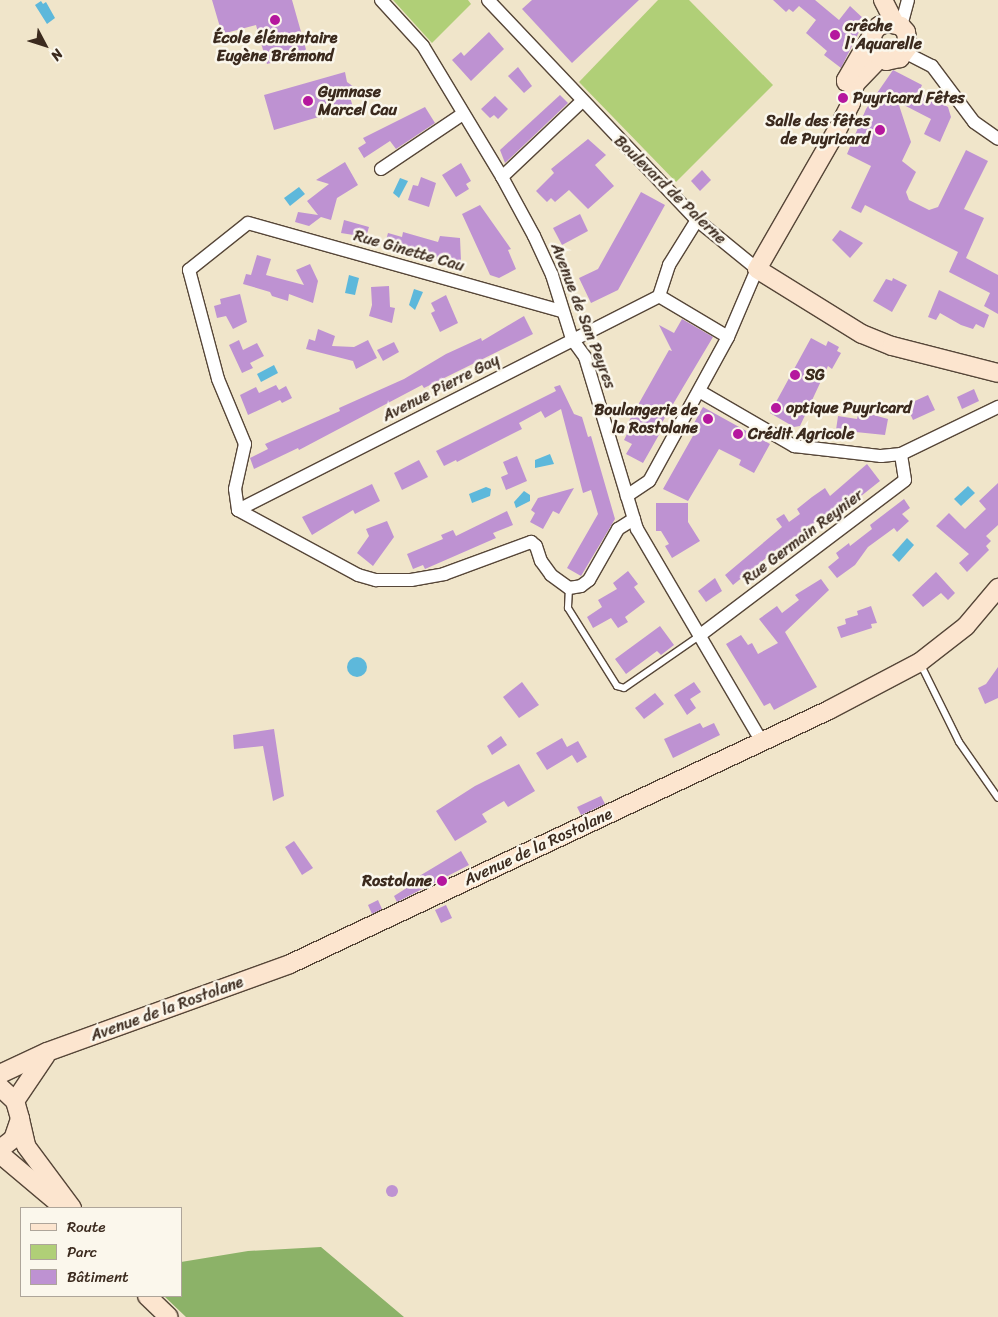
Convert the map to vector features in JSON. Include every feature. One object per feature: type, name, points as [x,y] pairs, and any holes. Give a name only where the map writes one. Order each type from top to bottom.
[{"type":"street","name":"Avenue de San Peyres","points":[[381,0],[422,46],[502,177],[552,275],[561,311],[572,339],[585,357],[634,519],[699,636],[762,742]]},
{"type":"street","name":"Boulevard de Palerne","points":[[488,0],[697,220],[757,269],[862,334],[892,346],[998,373]]},
{"type":"street","points":[[873,0],[887,28],[909,39],[906,53],[893,61],[879,59],[873,52],[887,28],[893,14],[883,0]]},
{"type":"street","points":[[844,115],[846,80],[908,0]]},
{"type":"street","points":[[906,53],[932,66],[974,122],[998,139]]},
{"type":"street","points":[[627,496],[649,482],[728,337],[757,269],[785,226],[844,115],[855,84],[879,59]]},
{"type":"street","points":[[502,177],[582,101]]},
{"type":"street","points":[[381,169],[463,114]]},
{"type":"street","points":[[697,220],[669,265],[659,296],[728,337]]},
{"type":"street","name":"Rue Ginette Cau","points":[[238,510],[235,489],[245,444],[218,378],[190,270],[248,223],[561,311]]},
{"type":"street","name":"Avenue Pierre Gay","points":[[238,510],[659,296]]},
{"type":"street","points":[[699,391],[794,446],[882,456],[901,454],[998,407]]},
{"type":"street","name":"Rue Germain Reynier","points":[[699,636],[906,480],[901,454]]},
{"type":"street","points":[[238,510],[358,575],[376,580],[411,580],[444,574],[531,542],[536,546],[541,561],[551,575],[569,588],[581,586],[589,580],[618,530],[634,519]]},
{"type":"street","name":"Avenue de la Rostolane","points":[[0,1074],[48,1052],[290,964],[762,742],[920,662],[966,626],[998,588]]},
{"type":"street","points":[[15,1101],[48,1052]]},
{"type":"street","points":[[0,1086],[15,1101],[26,1146],[71,1207]]},
{"type":"street","points":[[0,1150],[13,1139],[20,1119]]},
{"type":"street","points":[[0,1154],[62,1207]]},
{"type":"street","points":[[148,1297],[169,1317]]},
{"type":"lane","points":[[569,588],[568,608],[616,686],[624,688],[699,636]]},
{"type":"lane","points":[[920,662],[959,742],[998,798]]},
{"type":"green space","points":[[393,0],[468,0],[471,4],[432,43]]},
{"type":"green space","points":[[658,0],[689,0],[773,85],[676,182],[579,82]]},
{"type":"green space","points":[[321,1247],[404,1317],[186,1317],[165,1297],[182,1297],[182,1262],[248,1251]]},
{"type":"water","points":[[41,1],[43,4],[46,2],[55,18],[47,24],[35,5]]},
{"type":"water","points":[[400,178],[408,181],[399,198],[393,193]]},
{"type":"water","points":[[299,187],[305,194],[290,206],[284,198]]},
{"type":"water","points":[[349,275],[359,278],[355,295],[345,293]]},
{"type":"water","points":[[414,289],[423,292],[415,310],[409,305]]},
{"type":"water","points":[[274,365],[278,373],[261,382],[257,374]]},
{"type":"water","points":[[550,454],[554,464],[535,468],[535,460]]},
{"type":"water","points":[[968,486],[975,493],[961,506],[954,499]]},
{"type":"water","points":[[486,487],[491,489],[490,496],[472,503],[469,494]]},
{"type":"water","points":[[524,491],[530,495],[530,501],[516,508],[514,502]]},
{"type":"water","points":[[907,538],[914,545],[899,562],[892,555]]},
{"type":"water","points":[[357,657],[364,660],[367,667],[364,674],[357,677],[350,674],[347,667],[350,660]]},
{"type":"building","points":[[212,0],[292,0],[307,53],[267,64],[256,25],[222,34]]},
{"type":"building","points":[[532,0],[639,0],[572,63],[522,9]]},
{"type":"building","points":[[773,0],[815,0],[839,20],[850,6],[865,20],[841,68],[824,55],[827,51],[806,33],[816,20],[799,6],[793,12],[789,9],[786,12]]},
{"type":"building","points":[[489,32],[504,49],[471,81],[452,60],[461,52],[464,56]]},
{"type":"building","points":[[518,67],[532,86],[524,93],[508,76]]},
{"type":"building","points":[[893,70],[922,85],[919,92],[948,107],[951,117],[940,142],[924,134],[931,119],[898,102],[911,142],[902,161],[916,172],[906,192],[909,200],[929,210],[938,207],[966,150],[988,161],[964,209],[984,218],[966,258],[998,275],[998,314],[984,306],[990,293],[949,272],[958,252],[865,205],[861,213],[851,208],[871,166],[847,154],[866,109]]},
{"type":"building","name":"Gymnase Marcel Cau","points":[[345,72],[347,82],[354,87],[349,94],[353,107],[274,130],[264,95]]},
{"type":"building","points":[[560,95],[568,103],[505,163],[500,150]]},
{"type":"building","points":[[495,96],[508,109],[498,119],[494,115],[490,118],[481,109]]},
{"type":"building","points":[[425,107],[435,123],[396,149],[390,141],[364,158],[358,148],[366,143],[363,138]]},
{"type":"building","points":[[588,139],[606,155],[595,165],[614,186],[588,209],[569,190],[555,202],[551,198],[547,202],[536,191],[554,173],[551,169]]},
{"type":"building","points":[[345,162],[358,185],[337,198],[331,220],[321,217],[309,226],[295,222],[298,212],[318,215],[307,201],[329,184],[316,180]]},
{"type":"building","points":[[461,163],[471,181],[466,184],[469,189],[456,197],[442,175]]},
{"type":"building","points":[[702,170],[711,180],[700,191],[691,181]]},
{"type":"building","points":[[421,177],[436,183],[429,207],[408,200],[413,185],[418,186]]},
{"type":"building","points":[[641,192],[665,205],[618,290],[591,303],[579,278],[598,269]]},
{"type":"building","points":[[480,205],[511,249],[508,250],[516,269],[499,278],[490,275],[462,214]]},
{"type":"building","points":[[580,214],[588,231],[562,245],[553,228]]},
{"type":"building","points":[[344,220],[369,227],[366,237],[341,233]]},
{"type":"building","points":[[840,230],[863,243],[850,258],[832,240]]},
{"type":"building","points":[[403,232],[438,242],[440,236],[460,238],[461,261],[445,263],[397,247],[396,250],[384,247],[388,233],[402,237]]},
{"type":"building","points":[[257,255],[271,259],[266,275],[304,285],[296,270],[310,264],[318,281],[313,303],[289,294],[288,301],[272,296],[270,292],[243,284],[246,274],[251,275]]},
{"type":"building","points":[[893,278],[907,285],[892,312],[873,301],[886,279],[892,281]]},
{"type":"building","points":[[389,286],[390,307],[395,308],[392,323],[369,316],[372,305],[371,287]]},
{"type":"building","points":[[939,290],[989,315],[984,328],[976,324],[973,329],[961,325],[940,313],[936,320],[928,317]]},
{"type":"building","points":[[240,294],[247,322],[233,329],[226,316],[217,318],[214,306],[221,304],[220,299]]},
{"type":"building","points":[[446,295],[458,323],[440,332],[431,313],[435,311],[431,303]]},
{"type":"building","points":[[524,316],[533,334],[424,388],[422,385],[299,450],[298,448],[254,469],[250,458],[268,449],[265,444],[340,411],[339,408],[404,379],[446,354],[481,338],[482,341]]},
{"type":"building","points":[[682,319],[713,337],[657,431],[660,433],[643,463],[626,454],[632,444],[624,440],[629,430],[625,428],[669,350],[672,351],[659,325],[674,333]]},
{"type":"building","points":[[318,329],[335,336],[332,346],[354,347],[368,340],[377,358],[356,369],[353,361],[306,349],[309,339],[315,341]]},
{"type":"building","points":[[811,338],[826,346],[828,341],[839,347],[837,351],[841,353],[832,369],[828,366],[800,426],[794,427],[770,413]]},
{"type":"building","points":[[239,340],[243,350],[257,343],[264,356],[250,363],[253,368],[242,373],[229,345]]},
{"type":"building","points":[[394,342],[399,352],[383,361],[377,350]]},
{"type":"building","points":[[276,385],[279,390],[286,386],[292,398],[282,403],[280,400],[248,415],[240,395],[256,387],[259,393]]},
{"type":"building","points":[[560,385],[574,414],[582,417],[588,437],[591,436],[615,519],[581,576],[567,568],[598,514],[591,490],[583,493],[561,409],[545,418],[541,411],[519,423],[522,429],[457,462],[456,460],[444,466],[436,451],[556,391],[554,387]]},
{"type":"building","points":[[974,389],[979,401],[962,409],[957,397]]},
{"type":"building","points":[[928,395],[935,410],[913,420],[906,405]]},
{"type":"building","points":[[703,407],[770,444],[754,473],[739,465],[741,460],[719,449],[688,501],[663,489],[694,434],[689,432]]},
{"type":"building","points":[[859,411],[888,419],[885,435],[836,430],[838,416],[857,419]]},
{"type":"building","points":[[517,456],[527,481],[506,490],[501,477],[508,474],[503,462]]},
{"type":"building","points":[[419,460],[428,477],[402,490],[394,473]]},
{"type":"building","points":[[867,464],[880,481],[851,504],[848,500],[799,534],[802,538],[780,553],[777,549],[733,585],[725,575],[782,527],[776,519],[784,514],[789,522],[800,514],[797,509],[812,497],[825,488],[830,496]]},
{"type":"building","points":[[998,483],[998,525],[986,536],[991,541],[986,546],[989,550],[967,572],[959,563],[969,554],[936,526],[949,513],[965,529],[986,509],[979,501]]},
{"type":"building","points":[[372,484],[380,501],[355,514],[353,510],[312,535],[302,517]]},
{"type":"building","points":[[574,488],[559,514],[553,511],[543,529],[530,522],[535,513],[531,510],[538,498]]},
{"type":"building","points":[[904,499],[910,508],[902,514],[909,521],[897,532],[894,528],[868,547],[855,565],[837,578],[828,567],[839,558],[836,553],[849,543],[850,546],[872,529],[870,525]]},
{"type":"building","points":[[656,503],[688,503],[688,522],[700,541],[672,558],[665,546],[669,544],[661,531],[656,531]]},
{"type":"building","points":[[507,511],[513,525],[493,533],[496,538],[425,569],[423,565],[413,569],[407,554],[443,539],[441,535],[453,530],[456,536]]},
{"type":"building","points":[[387,521],[394,537],[373,566],[357,553],[369,536],[366,529]]},
{"type":"building","points":[[628,571],[638,584],[634,587],[645,602],[625,617],[628,622],[618,628],[611,618],[593,628],[587,617],[602,607],[598,600],[617,589],[613,583]]},
{"type":"building","points":[[936,572],[955,593],[948,600],[941,593],[923,607],[912,595]]},
{"type":"building","points":[[715,578],[722,591],[706,602],[698,591]]},
{"type":"building","points":[[821,579],[829,590],[785,632],[817,687],[774,710],[770,703],[764,706],[726,644],[741,635],[748,645],[752,643],[758,654],[778,643],[759,619],[777,606],[782,613],[799,600],[795,595]]},
{"type":"building","points":[[871,606],[877,623],[871,624],[872,628],[841,638],[837,627],[846,624],[845,619],[858,615],[857,611]]},
{"type":"building","points":[[660,626],[674,645],[661,655],[657,651],[626,674],[615,659]]},
{"type":"building","points":[[998,667],[998,698],[985,704],[978,688],[986,684]]},
{"type":"building","points":[[522,682],[539,705],[519,718],[503,697]]},
{"type":"building","points":[[694,682],[701,692],[690,699],[696,708],[687,715],[674,695]]},
{"type":"building","points":[[655,693],[664,704],[644,719],[635,708]]},
{"type":"building","points":[[700,723],[703,728],[714,723],[720,735],[673,758],[664,739]]},
{"type":"building","points":[[274,729],[284,796],[273,801],[263,746],[234,749],[233,735]]},
{"type":"building","points":[[501,736],[507,745],[492,755],[487,746]]},
{"type":"building","points":[[562,738],[567,747],[578,741],[587,757],[577,763],[572,755],[547,770],[536,753]]},
{"type":"building","points":[[519,764],[535,791],[508,807],[504,801],[482,814],[487,822],[455,841],[436,811],[475,786]]},
{"type":"building","points":[[601,796],[605,804],[581,815],[577,807]]},
{"type":"building","points":[[294,841],[313,868],[302,875],[285,847]]},
{"type":"building","points":[[461,851],[469,865],[397,902],[394,896],[413,884],[411,881]]},
{"type":"building","points":[[378,900],[382,909],[372,914],[368,905]]},
{"type":"building","points":[[446,905],[452,918],[441,923],[435,910]]},
{"type":"building","points":[[394,1185],[397,1186],[397,1196],[390,1197],[387,1196],[386,1189],[387,1186]]},
{"type":"place","name":"École élémentaire Eugène Brémond","points":[[275,20]]},
{"type":"place","name":"crêche l'Aquarelle","points":[[835,35]]},
{"type":"place","name":"Puyricard Fêtes","points":[[843,98]]},
{"type":"place","name":"Gymnase Marcel Cau","points":[[308,101]]},
{"type":"place","name":"Salle des fêtes de Puyricard","points":[[880,130]]},
{"type":"place","name":"SG","points":[[795,375]]},
{"type":"place","name":"optique Puyricard","points":[[776,408]]},
{"type":"place","name":"Boulangerie de la Rostolane","points":[[708,419]]},
{"type":"place","name":"Crédit Agricole","points":[[738,434]]},
{"type":"place","name":"Rostolane","points":[[442,881]]}]
